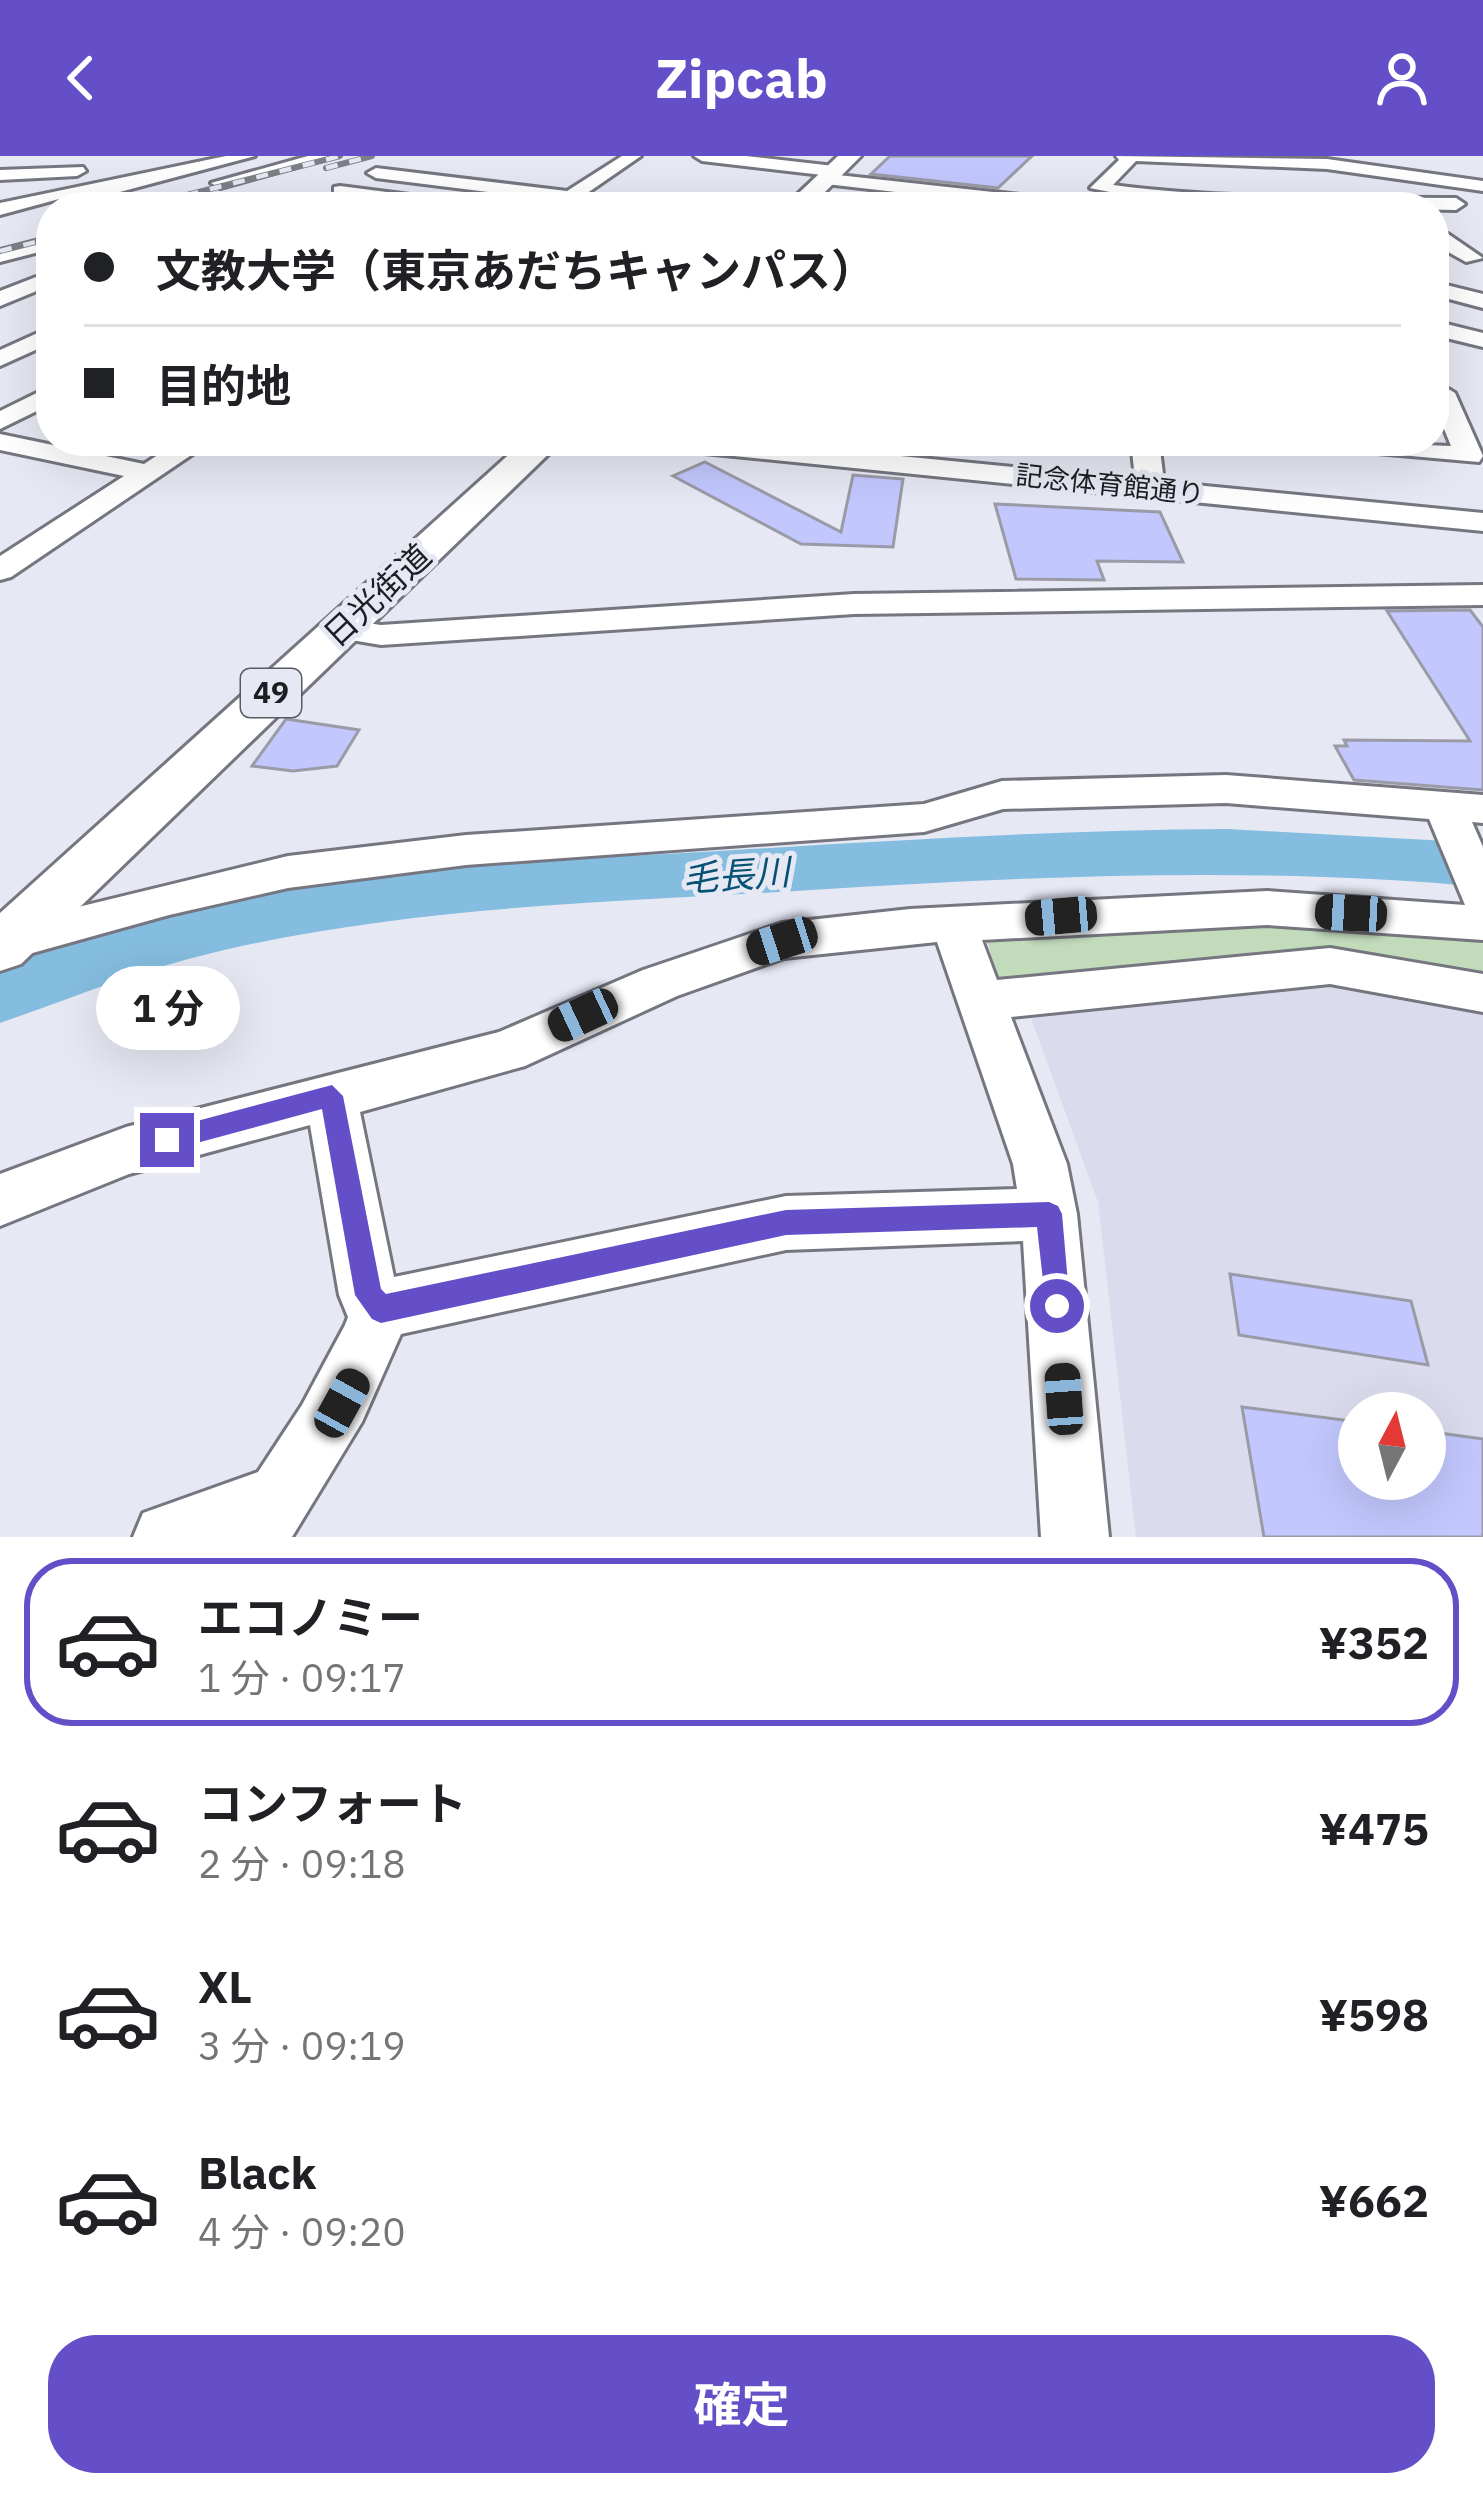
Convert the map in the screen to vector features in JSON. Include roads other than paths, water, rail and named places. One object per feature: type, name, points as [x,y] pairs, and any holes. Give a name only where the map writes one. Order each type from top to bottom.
[{"type":"main road","points":[[812,192],[837,168]]},
{"type":"main road","name":"日光街道","points":[[2,944],[529,456]]},
{"type":"street","points":[[135,161],[248,156]]},
{"type":"street","points":[[186,192],[328,156]]},
{"type":"street","points":[[578,192],[633,156]]},
{"type":"street","points":[[702,156],[837,168],[941,192]]},
{"type":"street","points":[[1118,192],[1099,188],[1130,156],[1327,164],[1483,186]]},
{"type":"street","points":[[1305,156],[1327,164]]},
{"type":"street","points":[[75,192],[137,184],[201,159]]},
{"type":"street","points":[[338,192],[405,159],[515,176]]},
{"type":"street","points":[[0,175],[102,170]]},
{"type":"street","points":[[469,184],[489,172]]},
{"type":"street","points":[[376,173],[511,192]]},
{"type":"street","points":[[0,209],[36,200]]},
{"type":"street","points":[[1449,206],[1483,205]]},
{"type":"street","points":[[1449,214],[1483,214]]},
{"type":"street","points":[[0,238],[36,229]]},
{"type":"street","points":[[0,256],[36,247]]},
{"type":"street","points":[[0,301],[36,282]]},
{"type":"street","points":[[1449,292],[1483,301]]},
{"type":"street","points":[[0,301],[17,307],[0,314]]},
{"type":"street","points":[[1449,332],[1483,340]]},
{"type":"street","points":[[0,335],[36,339]]},
{"type":"street","points":[[0,359],[36,344]]},
{"type":"street","points":[[1449,401],[1469,456],[1449,454]]},
{"type":"street","points":[[0,421],[36,402]]},
{"type":"street","points":[[0,442],[36,449]]},
{"type":"street","points":[[0,472],[36,452]]},
{"type":"street","points":[[67,456],[148,473]]},
{"type":"street","points":[[0,570],[175,456]]},
{"type":"street","name":"記念体育館通り","points":[[864,456],[1483,522]]},
{"type":"street","points":[[1147,456],[1150,489]]},
{"type":"street","points":[[340,629],[380,635],[854,604],[1483,595]]},
{"type":"street","points":[[2,944],[169,898],[288,872],[466,850],[923,818],[1002,795],[1226,789],[1458,809],[1483,896]]},
{"type":"street","points":[[0,1200],[126,1151],[507,1051],[660,983],[782,941],[954,925],[1268,908],[1483,923]]},
{"type":"street","points":[[954,925],[1040,1164],[1049,1214],[1075,1537]]},
{"type":"street","points":[[979,1001],[1330,965],[1483,994]]},
{"type":"street","points":[[332,1096],[368,1295],[381,1309]]},
{"type":"street","points":[[381,1309],[786,1223],[1049,1214]]},
{"type":"street","points":[[166,1537],[267,1517],[326,1433],[358,1374],[381,1309]]},
{"type":"waterway","name":"毛長川","points":[[0,995],[151,944],[243,921],[522,886],[1143,852],[1313,853],[1483,865]]},
{"type":"railway","points":[[199,192],[340,156]]},
{"type":"railway","points":[[326,168],[372,156]]},
{"type":"railway","points":[[0,251],[36,242]]}]
